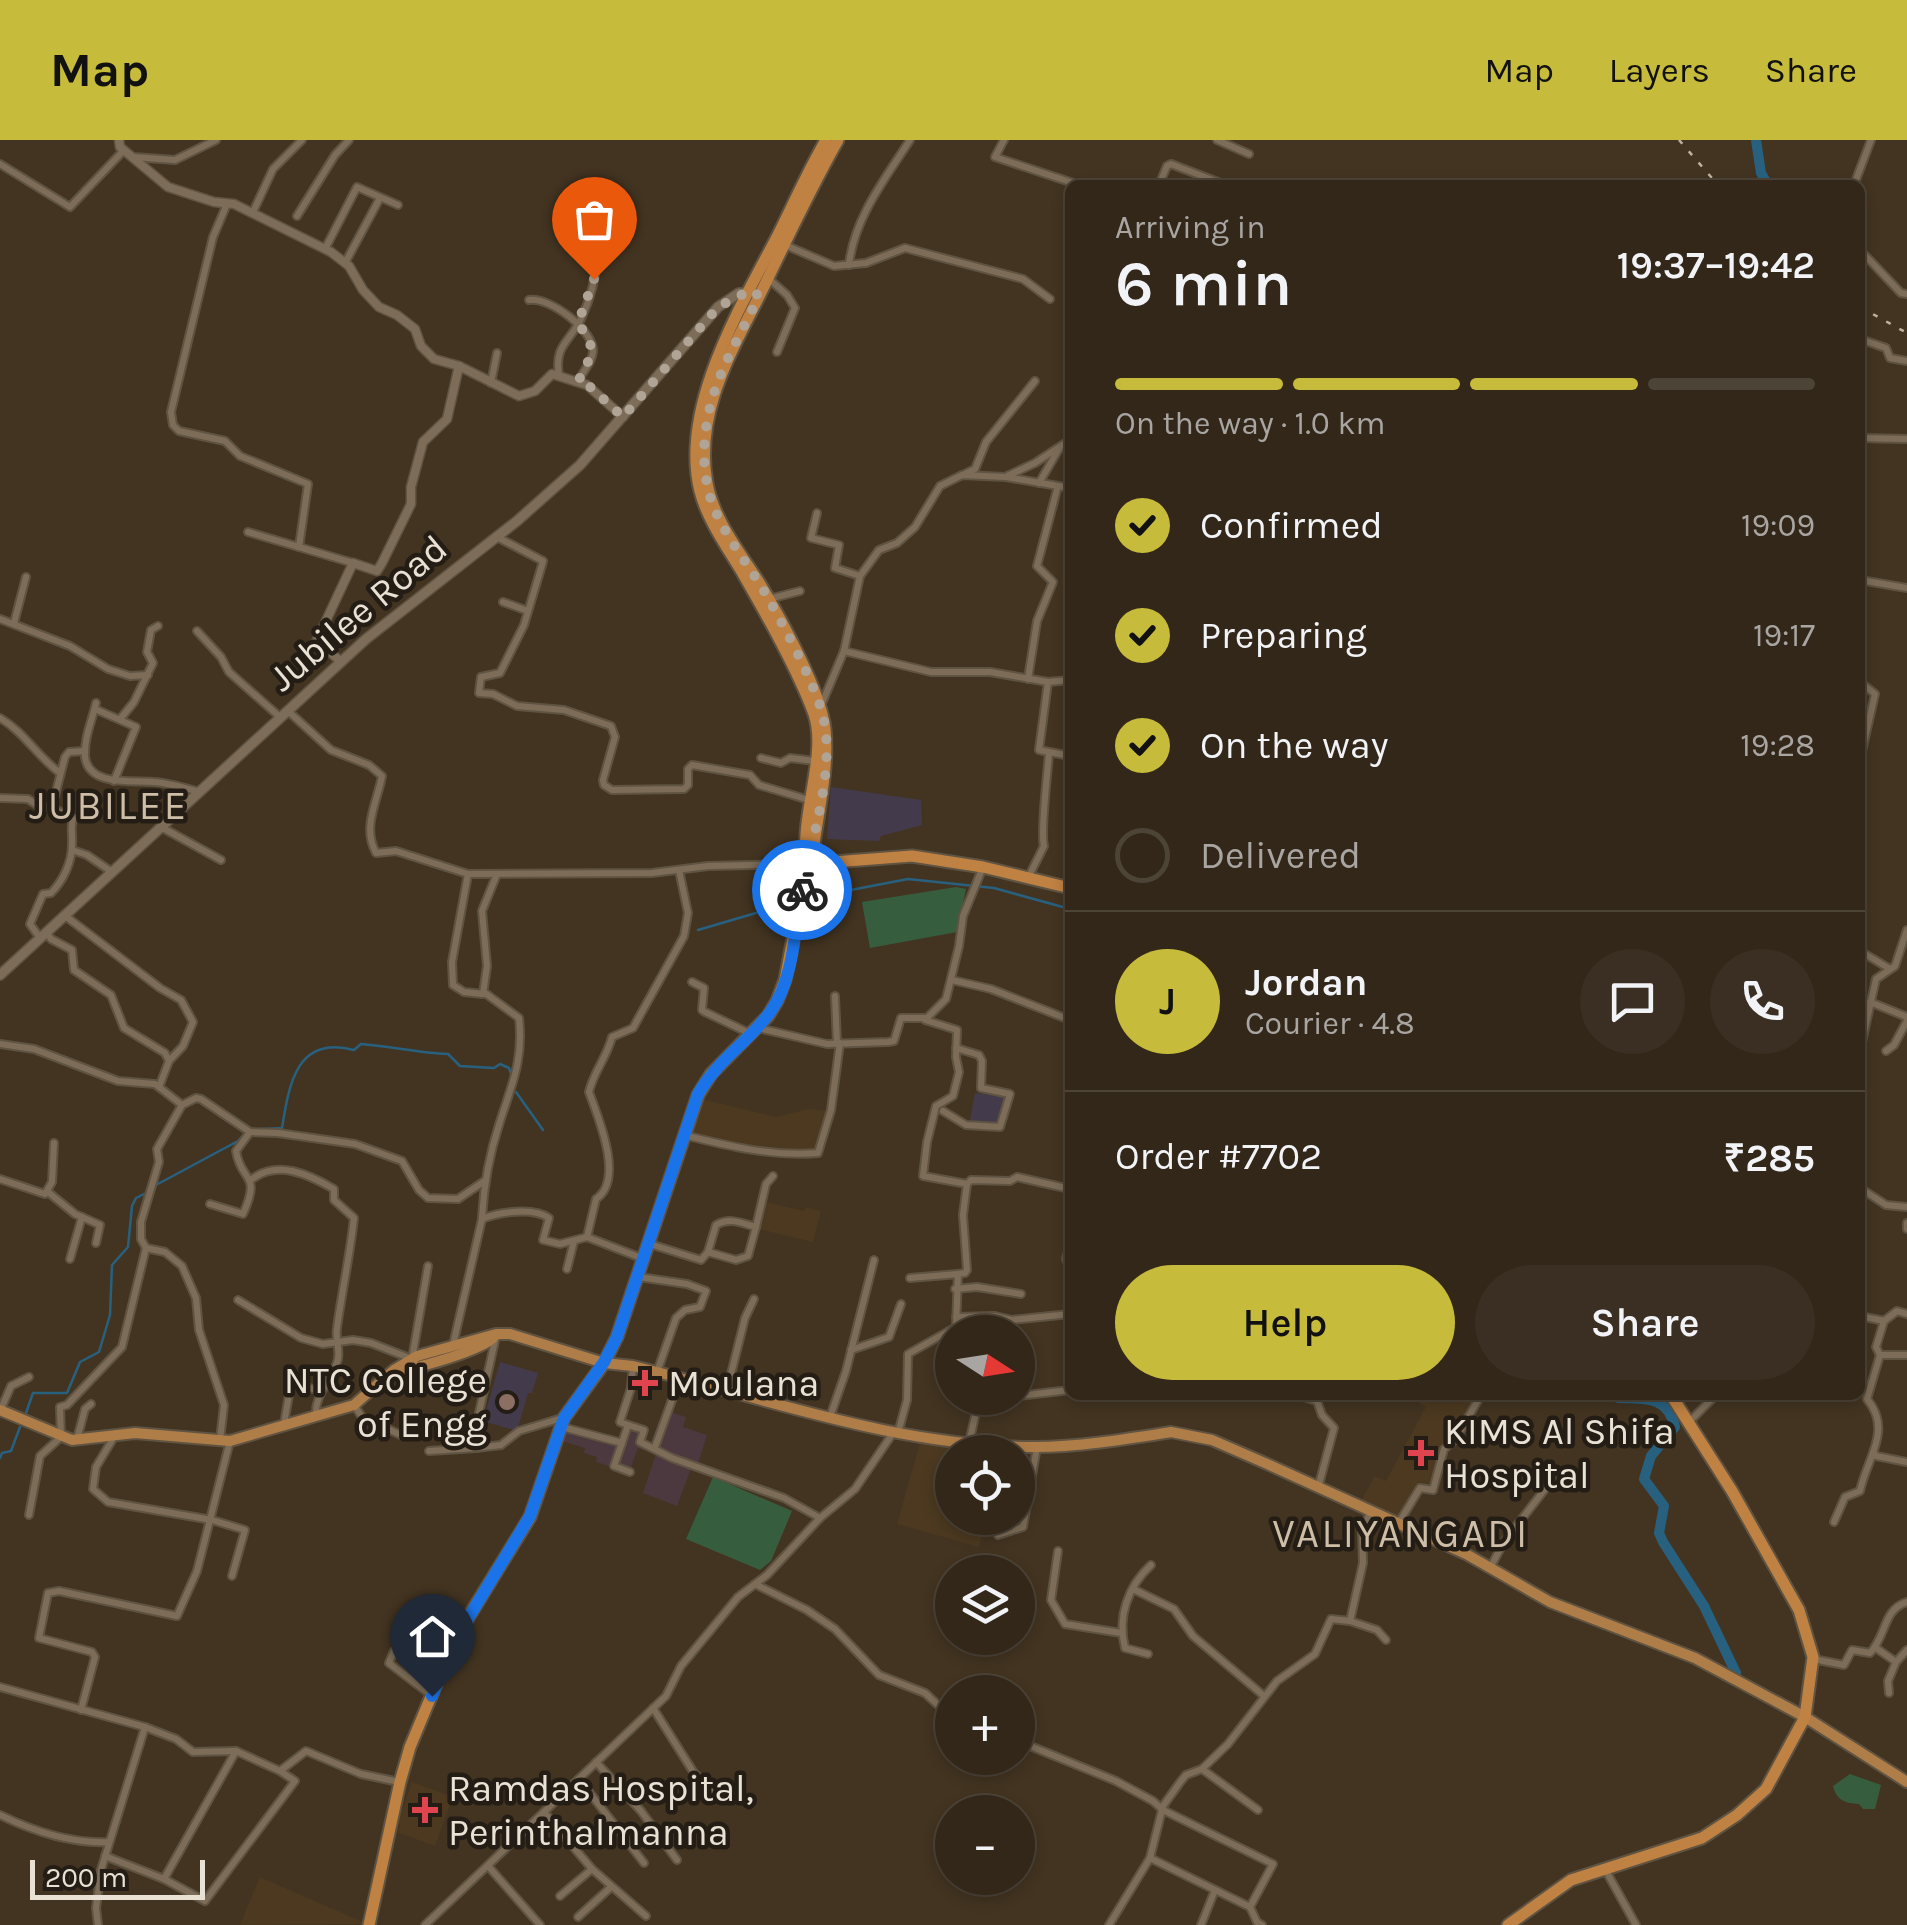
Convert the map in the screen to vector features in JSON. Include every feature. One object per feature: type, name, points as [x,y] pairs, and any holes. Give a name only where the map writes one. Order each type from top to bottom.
[{"type":"highway","points":[[808,864],[805,851],[809,800],[814,761],[821,742],[814,715],[760,602],[700,492],[697,447],[702,407],[826,140]]},
{"type":"highway","points":[[369,1925],[400,1782],[455,1640],[530,1516],[562,1422],[617,1337],[698,1094],[711,1074],[778,1001],[785,980],[816,833],[820,708],[769,599],[726,530],[707,487],[704,455],[714,393],[754,297],[768,279],[838,140]]},
{"type":"highway","points":[[808,864],[912,856],[1065,887]]},
{"type":"highway","points":[[1508,1925],[1571,1880],[1702,1838],[1737,1815],[1766,1790],[1806,1717],[1813,1658],[1804,1624],[1790,1591],[1674,1400]]},
{"type":"main road","name":"Jubilee Road","points":[[0,975],[341,662],[580,465],[718,307],[739,294],[754,297]]},
{"type":"main road","points":[[394,1370],[410,1370],[484,1346],[496,1334]]},
{"type":"main road","points":[[0,1410],[61,1438],[146,1434],[226,1441],[354,1405],[412,1359],[496,1334],[535,1339],[604,1362],[658,1372],[830,1417],[935,1438]]},
{"type":"main road","points":[[1037,1447],[1180,1432],[1212,1440],[1466,1554],[1550,1602],[1696,1658],[1806,1717],[1907,1782]]},
{"type":"street","points":[[119,140],[120,147],[168,187],[254,212],[345,262],[379,307],[397,314],[414,329],[434,359],[459,366],[523,396],[535,391],[549,376],[587,384],[623,417]]},
{"type":"street","points":[[134,156],[175,160],[216,140]]},
{"type":"street","points":[[254,212],[273,169],[302,140]]},
{"type":"street","points":[[297,216],[349,140]]},
{"type":"street","points":[[849,265],[852,239],[910,140]]},
{"type":"street","points":[[1004,140],[996,157],[1065,180]]},
{"type":"street","points":[[1217,140],[1249,154]]},
{"type":"street","points":[[1856,180],[1871,140]]},
{"type":"street","points":[[0,164],[70,206],[124,150]]},
{"type":"street","points":[[1161,180],[1171,164],[1213,180]]},
{"type":"street","points":[[324,248],[357,187],[398,205]]},
{"type":"street","points":[[345,262],[380,198]]},
{"type":"street","points":[[227,204],[212,237],[170,412],[179,431],[225,441],[240,456],[308,484],[299,547]]},
{"type":"street","points":[[559,376],[560,346],[578,323],[592,292],[596,254],[586,242]]},
{"type":"street","points":[[784,245],[834,266],[866,263],[905,248],[1023,279],[1050,299]]},
{"type":"street","points":[[1865,255],[1901,293],[1907,294]]},
{"type":"street","points":[[768,279],[788,294],[795,308],[777,352]]},
{"type":"street","points":[[529,300],[544,300],[578,323],[592,342],[594,351],[578,382]]},
{"type":"street","points":[[1865,341],[1886,348],[1890,358],[1907,361]]},
{"type":"street","points":[[491,382],[497,353]]},
{"type":"street","points":[[248,532],[377,570],[411,504],[424,442],[447,419],[459,366]]},
{"type":"street","points":[[820,708],[844,651],[860,576],[879,550],[897,543],[915,526],[940,486],[975,469],[986,442],[1035,380]]},
{"type":"street","points":[[1865,438],[1907,439]]},
{"type":"street","points":[[1006,476],[1065,443]]},
{"type":"street","points":[[1039,482],[1060,446]]},
{"type":"street","points":[[962,476],[1006,476],[1065,487]]},
{"type":"street","points":[[1028,680],[1037,621],[1054,582],[1037,566],[1058,486]]},
{"type":"street","points":[[817,513],[811,538],[840,545],[834,568],[860,576]]},
{"type":"street","points":[[497,537],[542,561],[528,611],[502,671],[482,676],[477,691],[517,706],[564,710],[611,726],[615,736],[604,780],[607,788],[641,792],[684,789],[692,765],[750,775],[759,785],[809,800]]},
{"type":"street","points":[[341,662],[317,640],[353,563]]},
{"type":"street","points":[[14,623],[26,576]]},
{"type":"street","points":[[1865,581],[1907,588]]},
{"type":"street","points":[[769,599],[800,591]]},
{"type":"street","points":[[503,602],[528,611]]},
{"type":"street","points":[[0,619],[70,646],[108,669],[130,676],[148,675]]},
{"type":"street","points":[[121,718],[153,663],[147,652],[149,636],[158,626]]},
{"type":"street","points":[[197,631],[229,672],[331,750],[369,766],[382,776],[368,839],[376,853],[396,851],[468,874],[652,873],[727,865],[808,864]]},
{"type":"street","points":[[844,651],[932,672],[990,672],[1028,680],[1065,680]]},
{"type":"street","points":[[1048,682],[1039,750],[1065,755]]},
{"type":"street","points":[[1865,686],[1874,694],[1865,736]]},
{"type":"street","points":[[114,780],[136,726],[96,706],[85,751],[87,764],[94,772],[114,780],[157,782],[200,792]]},
{"type":"street","points":[[0,718],[18,729],[28,745],[60,773]]},
{"type":"street","points":[[51,807],[69,752],[85,751]]},
{"type":"street","points":[[1028,877],[1044,846],[1040,834],[1046,814],[1049,752]]},
{"type":"street","points":[[761,758],[781,763],[790,758],[814,761]]},
{"type":"street","points":[[0,798],[28,800],[74,819],[72,850],[58,886],[43,894],[30,924],[72,950],[74,970],[111,995],[124,1028],[165,1052],[169,1061]]},
{"type":"street","points":[[161,827],[220,860]]},
{"type":"street","points":[[72,850],[88,855],[112,872]]},
{"type":"street","points":[[924,1019],[944,1003],[952,980],[962,916],[982,867]]},
{"type":"street","points":[[587,1237],[596,1199],[604,1194],[608,1182],[608,1153],[589,1092],[591,1083],[606,1059],[612,1037],[633,1028],[684,936],[688,913],[678,870]]},
{"type":"street","points":[[486,993],[482,911],[498,872]]},
{"type":"street","points":[[453,1345],[499,1124],[516,1078],[521,1037],[519,1018],[486,993],[464,992],[453,985],[452,962],[468,874]]},
{"type":"street","points":[[64,915],[181,1000],[193,1022],[183,1046],[169,1061],[159,1087]]},
{"type":"street","points":[[1865,1026],[1876,979],[1895,966],[1907,930]]},
{"type":"street","points":[[1865,954],[1890,969]]},
{"type":"street","points":[[952,980],[991,989],[1065,1018]]},
{"type":"street","points":[[692,982],[704,988],[702,1010],[754,1031],[839,1044],[894,1041],[902,1018],[924,1019],[957,1030],[958,1080],[953,1096],[936,1106],[922,1174],[967,1184]]},
{"type":"street","points":[[684,1135],[732,1148],[798,1155],[818,1153],[830,1110],[839,1044],[835,996]]},
{"type":"street","points":[[1870,1002],[1907,1019],[1894,1045],[1886,1051]]},
{"type":"street","points":[[0,1044],[34,1049],[118,1081],[159,1087],[182,1105]]},
{"type":"street","points":[[942,1110],[966,1125],[1000,1127],[1008,1111],[1010,1094],[980,1088],[979,1055],[956,1048]]},
{"type":"street","points":[[29,1515],[40,1456],[61,1438],[60,1407],[68,1405],[122,1347],[146,1248],[141,1239],[141,1222],[159,1162],[158,1149],[182,1105],[201,1099],[250,1132],[278,1132],[355,1144],[389,1156],[402,1161],[428,1198],[458,1199],[486,1180]]},
{"type":"street","points":[[210,1204],[243,1214],[252,1194],[252,1179],[237,1161],[236,1151],[250,1132]]},
{"type":"street","points":[[0,1179],[42,1195],[48,1192],[54,1144]]},
{"type":"street","points":[[252,1179],[265,1170],[286,1169],[306,1176],[334,1189],[334,1200],[354,1218],[337,1341],[340,1354],[316,1404],[316,1417]]},
{"type":"street","points":[[708,1252],[736,1260],[748,1256],[766,1184],[773,1176]]},
{"type":"street","points":[[910,1278],[965,1274],[963,1215],[967,1184],[971,1180],[1010,1181],[1015,1177],[1065,1188]]},
{"type":"street","points":[[1865,1191],[1886,1205],[1907,1207]]},
{"type":"street","points":[[48,1192],[82,1218],[100,1226],[96,1243]]},
{"type":"street","points":[[482,1219],[522,1212],[543,1213],[549,1218],[543,1240],[560,1244],[587,1237],[645,1259]]},
{"type":"street","points":[[70,1259],[82,1218]]},
{"type":"street","points":[[650,1244],[702,1260],[716,1226],[722,1222],[730,1220],[756,1227]]},
{"type":"street","points":[[568,1268],[574,1241]]},
{"type":"street","points":[[81,1710],[95,1657],[92,1652],[39,1638],[48,1593],[59,1591],[177,1616],[197,1572],[212,1520],[226,1441],[224,1405],[199,1330],[196,1298],[182,1266],[165,1252],[146,1248]]},
{"type":"street","points":[[830,1417],[874,1260]]},
{"type":"street","points":[[238,1300],[301,1338],[323,1344],[371,1343],[412,1359],[428,1266]]},
{"type":"street","points":[[956,1315],[958,1274]]},
{"type":"street","points":[[639,1277],[706,1291],[700,1308],[686,1310],[676,1318],[658,1372]]},
{"type":"street","points":[[955,1288],[978,1287],[1021,1294]]},
{"type":"street","points":[[727,1391],[745,1318],[754,1299]]},
{"type":"street","points":[[850,1350],[889,1337],[901,1304]]},
{"type":"street","points":[[1834,1522],[1845,1497],[1860,1491],[1874,1452],[1879,1417],[1867,1399],[1880,1355],[1876,1347],[1884,1321],[1898,1311],[1907,1314]]},
{"type":"street","points":[[1035,1318],[1065,1315]]},
{"type":"street","points":[[1865,1317],[1884,1321]]},
{"type":"street","points":[[476,1448],[479,1413],[496,1334]]},
{"type":"street","points":[[426,1925],[666,1696],[681,1666],[738,1598],[820,1518],[856,1489],[896,1432],[907,1400],[908,1354],[935,1339]]},
{"type":"street","points":[[1880,1355],[1907,1356]]},
{"type":"street","points":[[632,1366],[620,1422],[644,1430],[640,1442],[672,1458],[784,1498],[820,1518]]},
{"type":"street","points":[[0,1410],[11,1386],[28,1377]]},
{"type":"street","points":[[655,1447],[680,1378]]},
{"type":"street","points":[[284,1426],[291,1383],[321,1391]]},
{"type":"street","points":[[1035,1394],[1065,1391]]},
{"type":"street","points":[[1313,1400],[1334,1428],[1318,1488]]},
{"type":"street","points":[[1398,1525],[1420,1488],[1433,1490],[1444,1449],[1454,1440],[1477,1400]]},
{"type":"street","points":[[1689,1422],[1713,1400]]},
{"type":"street","points":[[77,1440],[84,1409],[91,1404]]},
{"type":"street","points":[[354,1405],[362,1417],[403,1436]]},
{"type":"street","points":[[429,1452],[500,1444],[519,1431],[562,1422],[622,1443]]},
{"type":"street","points":[[628,1425],[614,1466],[630,1472]]},
{"type":"street","points":[[115,1436],[96,1466],[93,1489],[108,1502],[212,1520],[245,1530],[232,1576]]},
{"type":"street","points":[[1035,1458],[1037,1447]]},
{"type":"street","points":[[1874,1452],[1876,1456],[1907,1462]]},
{"type":"street","points":[[1490,1568],[1504,1542],[1552,1480]]},
{"type":"street","points":[[1350,1621],[1363,1563],[1362,1530],[1370,1513]]},
{"type":"street","points":[[1058,1551],[1052,1600],[1065,1624],[1121,1633]]},
{"type":"street","points":[[1148,1654],[1124,1648],[1121,1633],[1122,1616],[1132,1589],[1152,1565]]},
{"type":"street","points":[[754,1584],[807,1610],[835,1629],[879,1675],[925,1693],[935,1702]]},
{"type":"street","points":[[1132,1589],[1174,1609],[1193,1636],[1264,1696]]},
{"type":"street","points":[[1813,1658],[1844,1664],[1852,1650],[1870,1653],[1892,1611],[1907,1602]]},
{"type":"street","points":[[1109,1925],[1150,1858],[1162,1810],[1186,1775],[1202,1769],[1238,1733],[1277,1682],[1315,1654],[1332,1620],[1377,1630],[1386,1640]]},
{"type":"street","points":[[1876,1648],[1901,1662]]},
{"type":"street","points":[[1889,1692],[1888,1681],[1907,1650]]},
{"type":"street","points":[[394,1651],[390,1663],[432,1696]]},
{"type":"street","points":[[0,1687],[145,1727],[176,1739],[193,1752],[236,1750],[295,1782],[205,1901],[164,1879],[105,1856]]},
{"type":"street","points":[[654,1708],[694,1773],[714,1790]]},
{"type":"street","points":[[98,1925],[96,1908],[105,1856],[145,1727]]},
{"type":"street","points":[[1035,1748],[1116,1781],[1162,1810],[1273,1864],[1250,1907]]},
{"type":"street","points":[[164,1879],[236,1750]]},
{"type":"street","points":[[280,1771],[306,1751],[362,1774],[400,1782]]},
{"type":"street","points":[[596,1762],[677,1860]]},
{"type":"street","points":[[1202,1769],[1258,1810]]},
{"type":"street","points":[[579,1778],[644,1863]]},
{"type":"street","points":[[544,1812],[592,1870],[646,1916]]},
{"type":"street","points":[[0,1816],[47,1834],[110,1842]]},
{"type":"street","points":[[1150,1858],[1250,1907],[1262,1925]]},
{"type":"street","points":[[488,1866],[540,1925]]},
{"type":"street","points":[[560,1896],[592,1870]]},
{"type":"street","points":[[1606,1870],[1636,1925]]},
{"type":"street","points":[[578,1917],[610,1887]]},
{"type":"street","points":[[1201,1925],[1215,1890]]},
{"type":"shaded area","points":[[831,787],[921,800],[922,825],[881,836],[879,841],[827,839]]},
{"type":"shaded area","points":[[975,1093],[1008,1097],[999,1126],[970,1121]]},
{"type":"shaded area","points":[[701,1099],[776,1117],[808,1109],[829,1111],[816,1152],[798,1154],[687,1135]]},
{"type":"shaded area","points":[[765,1202],[821,1211],[813,1242],[759,1229]]},
{"type":"shaded area","name":"NTC College of Engg","points":[[500,1362],[538,1373],[517,1431],[483,1421]]},
{"type":"shaded area","name":"KIMS Al Shifa Hospital","points":[[1474,1400],[1434,1467],[1432,1484],[1419,1482],[1398,1521],[1361,1501],[1375,1476],[1386,1481],[1426,1407],[1416,1401]]},
{"type":"shaded area","points":[[670,1412],[686,1417],[683,1427],[707,1435],[698,1464],[658,1448]]},
{"type":"shaded area","points":[[630,1428],[642,1432],[639,1443],[660,1453],[659,1456],[691,1468],[677,1506],[643,1493],[656,1454],[638,1448],[630,1470],[617,1465]]},
{"type":"shaded area","points":[[565,1430],[618,1446],[612,1467],[596,1462],[597,1457],[584,1453],[585,1448],[562,1441]]},
{"type":"shaded area","points":[[921,1439],[935,1442],[935,1535],[897,1524]]},
{"type":"shaded area","points":[[936,1535],[979,1535],[979,1547]]},
{"type":"shaded area","name":"Ramdas Hospital, Perinthalmanna","points":[[412,1782],[453,1797],[435,1846],[397,1832]]},
{"type":"shaded area","points":[[260,1877],[367,1924],[240,1925]]},
{"type":"green space","points":[[956,887],[966,889],[957,932],[870,948],[862,902]]},
{"type":"green space","points":[[713,1477],[792,1511],[771,1561],[760,1570],[686,1539]]},
{"type":"green space","points":[[1850,1774],[1881,1785],[1875,1809],[1863,1809],[1839,1798],[1833,1786]]},
{"type":"waterway","points":[[1756,140],[1765,180]]},
{"type":"waterway","points":[[804,899],[908,879],[994,888],[1065,908]]},
{"type":"waterway","points":[[698,930],[797,901]]},
{"type":"waterway","points":[[263,1129],[282,1128],[299,1067],[319,1050],[354,1050],[361,1044],[448,1054],[460,1066],[494,1068],[500,1064],[509,1068],[512,1077]]},
{"type":"waterway","points":[[516,1092],[543,1130]]},
{"type":"waterway","points":[[156,1185],[238,1141],[245,1133]]},
{"type":"waterway","points":[[26,1413],[33,1393],[67,1393],[80,1362],[99,1352],[110,1315],[112,1265],[128,1247],[132,1206],[144,1194]]},
{"type":"waterway","points":[[1648,1400],[1666,1409],[1675,1427],[1651,1456],[1644,1479],[1664,1506],[1659,1533],[1704,1606],[1736,1673]]},
{"type":"waterway","points":[[0,1458],[2,1453],[11,1451],[20,1427]]},
{"type":"railway","points":[[1679,140],[1714,180]]},
{"type":"railway","points":[[1865,310],[1907,333]]},
{"type":"way so far","points":[[594,279],[578,323],[594,351],[578,382],[587,384],[623,417],[718,307],[751,290],[759,296],[714,393],[704,455],[707,487],[726,530],[769,599],[820,708],[825,730],[813,850],[802,890]]},
{"type":"place","name":"Moulana","points":[[645,1383]]},
{"type":"place","name":"NTC College of Engg","points":[[507,1402]]},
{"type":"place","name":"KIMS Al Shifa Hospital","points":[[1421,1453]]},
{"type":"place","name":"Ramdas Hospital, Perinthalmanna","points":[[425,1810]]},
{"type":"district","name":"JUBILEE","points":[[109,805]]},
{"type":"district","name":"VALIYANGADI","points":[[1401,1533]]},
{"type":"route","points":[[432,1696],[455,1640],[530,1516],[564,1418],[617,1337],[698,1094],[728,1053],[768,1016],[778,1001],[802,890]]}]
